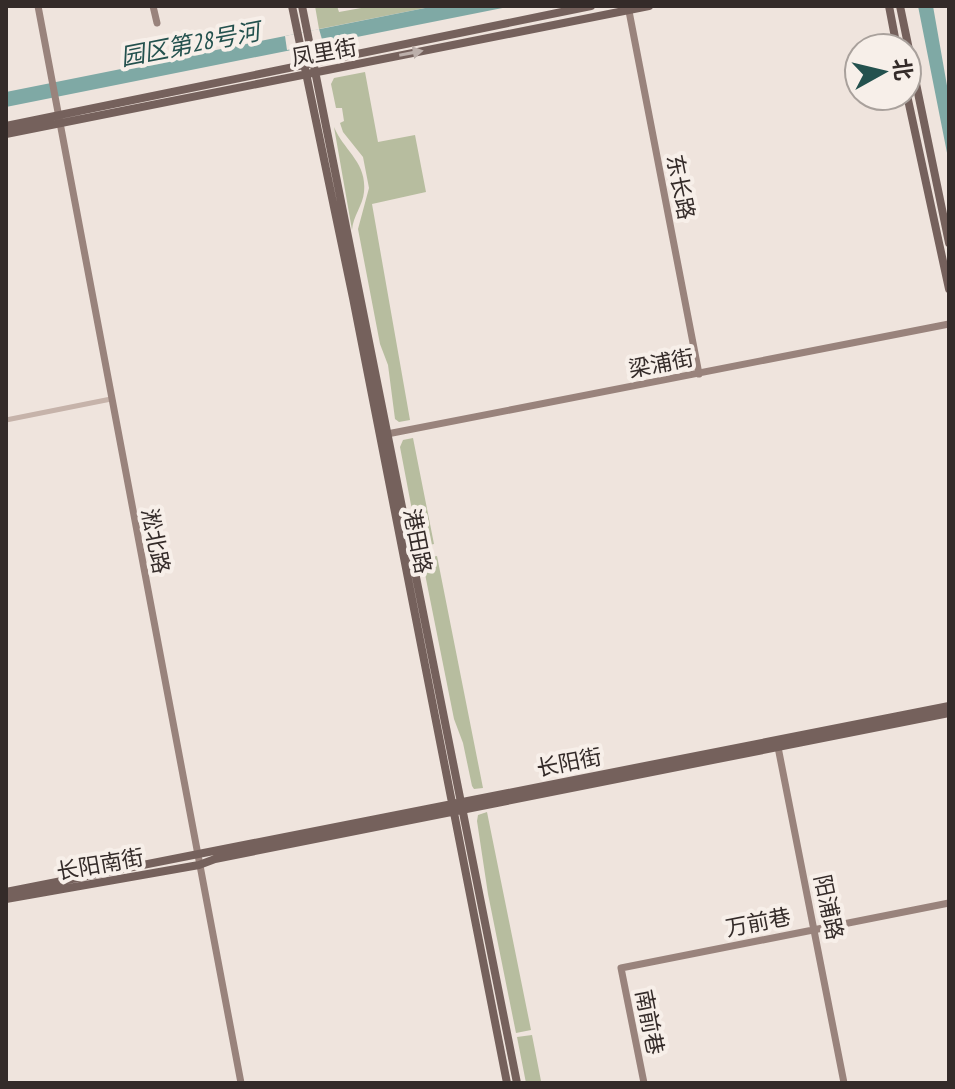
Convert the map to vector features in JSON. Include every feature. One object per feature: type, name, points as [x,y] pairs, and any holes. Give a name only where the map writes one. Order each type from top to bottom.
[{"type":"main road","name":"港田路","points":[[292,6],[311,68],[458,806],[517,1083]]},
{"type":"main road","name":"港田路","points":[[302,6],[302,32]]},
{"type":"main road","name":"凤里街","points":[[6,134],[58,120],[591,6]]},
{"type":"main road","name":"凤里街","points":[[311,68],[649,6]]},
{"type":"main road","points":[[889,6],[894,32]]},
{"type":"main road","points":[[900,6],[949,243]]},
{"type":"main road","points":[[911,112],[949,289]]},
{"type":"main road","name":"凤里街","points":[[6,126],[58,120]]},
{"type":"main road","name":"长阳街","points":[[198,860],[949,706]]},
{"type":"main road","name":"长阳街","points":[[777,743],[949,713]]},
{"type":"main road","name":"港田路","points":[[458,806],[507,1083]]},
{"type":"main road","name":"长阳南街","points":[[6,892],[198,860]]},
{"type":"main road","name":"长阳南街","points":[[6,899],[198,860]]},
{"type":"street","name":"淞北路","points":[[38,6],[241,1083]]},
{"type":"street","points":[[153,6],[157,23]]},
{"type":"street","name":"东长路","points":[[628,8],[699,374]]},
{"type":"street","name":"梁浦街","points":[[384,435],[949,324]]},
{"type":"street","points":[[6,420],[111,399]]},
{"type":"street","name":"阳浦路","points":[[777,743],[844,1083]]},
{"type":"street","name":"万前巷","points":[[621,968],[949,903]]},
{"type":"street","name":"南前巷","points":[[621,968],[644,1083]]},
{"type":"green space","points":[[315,6],[337,6],[339,12],[372,6],[435,6],[319,29]]},
{"type":"green space","points":[[365,72],[378,142],[415,135],[426,192],[372,204],[410,420],[399,422],[395,419],[388,365],[380,344],[358,229],[369,188],[363,157],[343,132],[340,123],[344,121],[342,108],[336,108],[331,84],[334,78]]},
{"type":"green space","points":[[334,127],[358,165],[364,182],[363,197],[352,230]]},
{"type":"green space","points":[[413,438],[434,544],[419,547],[400,447],[403,440]]},
{"type":"green space","points":[[437,556],[483,788],[474,789],[472,786],[463,743],[454,719],[422,559]]},
{"type":"green space","points":[[487,812],[531,1030],[516,1033],[477,821],[478,815]]},
{"type":"green space","points":[[532,1035],[541,1083],[526,1083],[517,1037]]},
{"type":"water","points":[[435,6],[512,6],[6,107],[6,92]]},
{"type":"water","points":[[918,6],[933,6],[949,97],[949,163]]},
{"type":"pier","points":[[319,29],[323,43],[287,50],[285,36]]},
{"type":"water label","name":"园区第28号河","points":[[190,44]]}]
